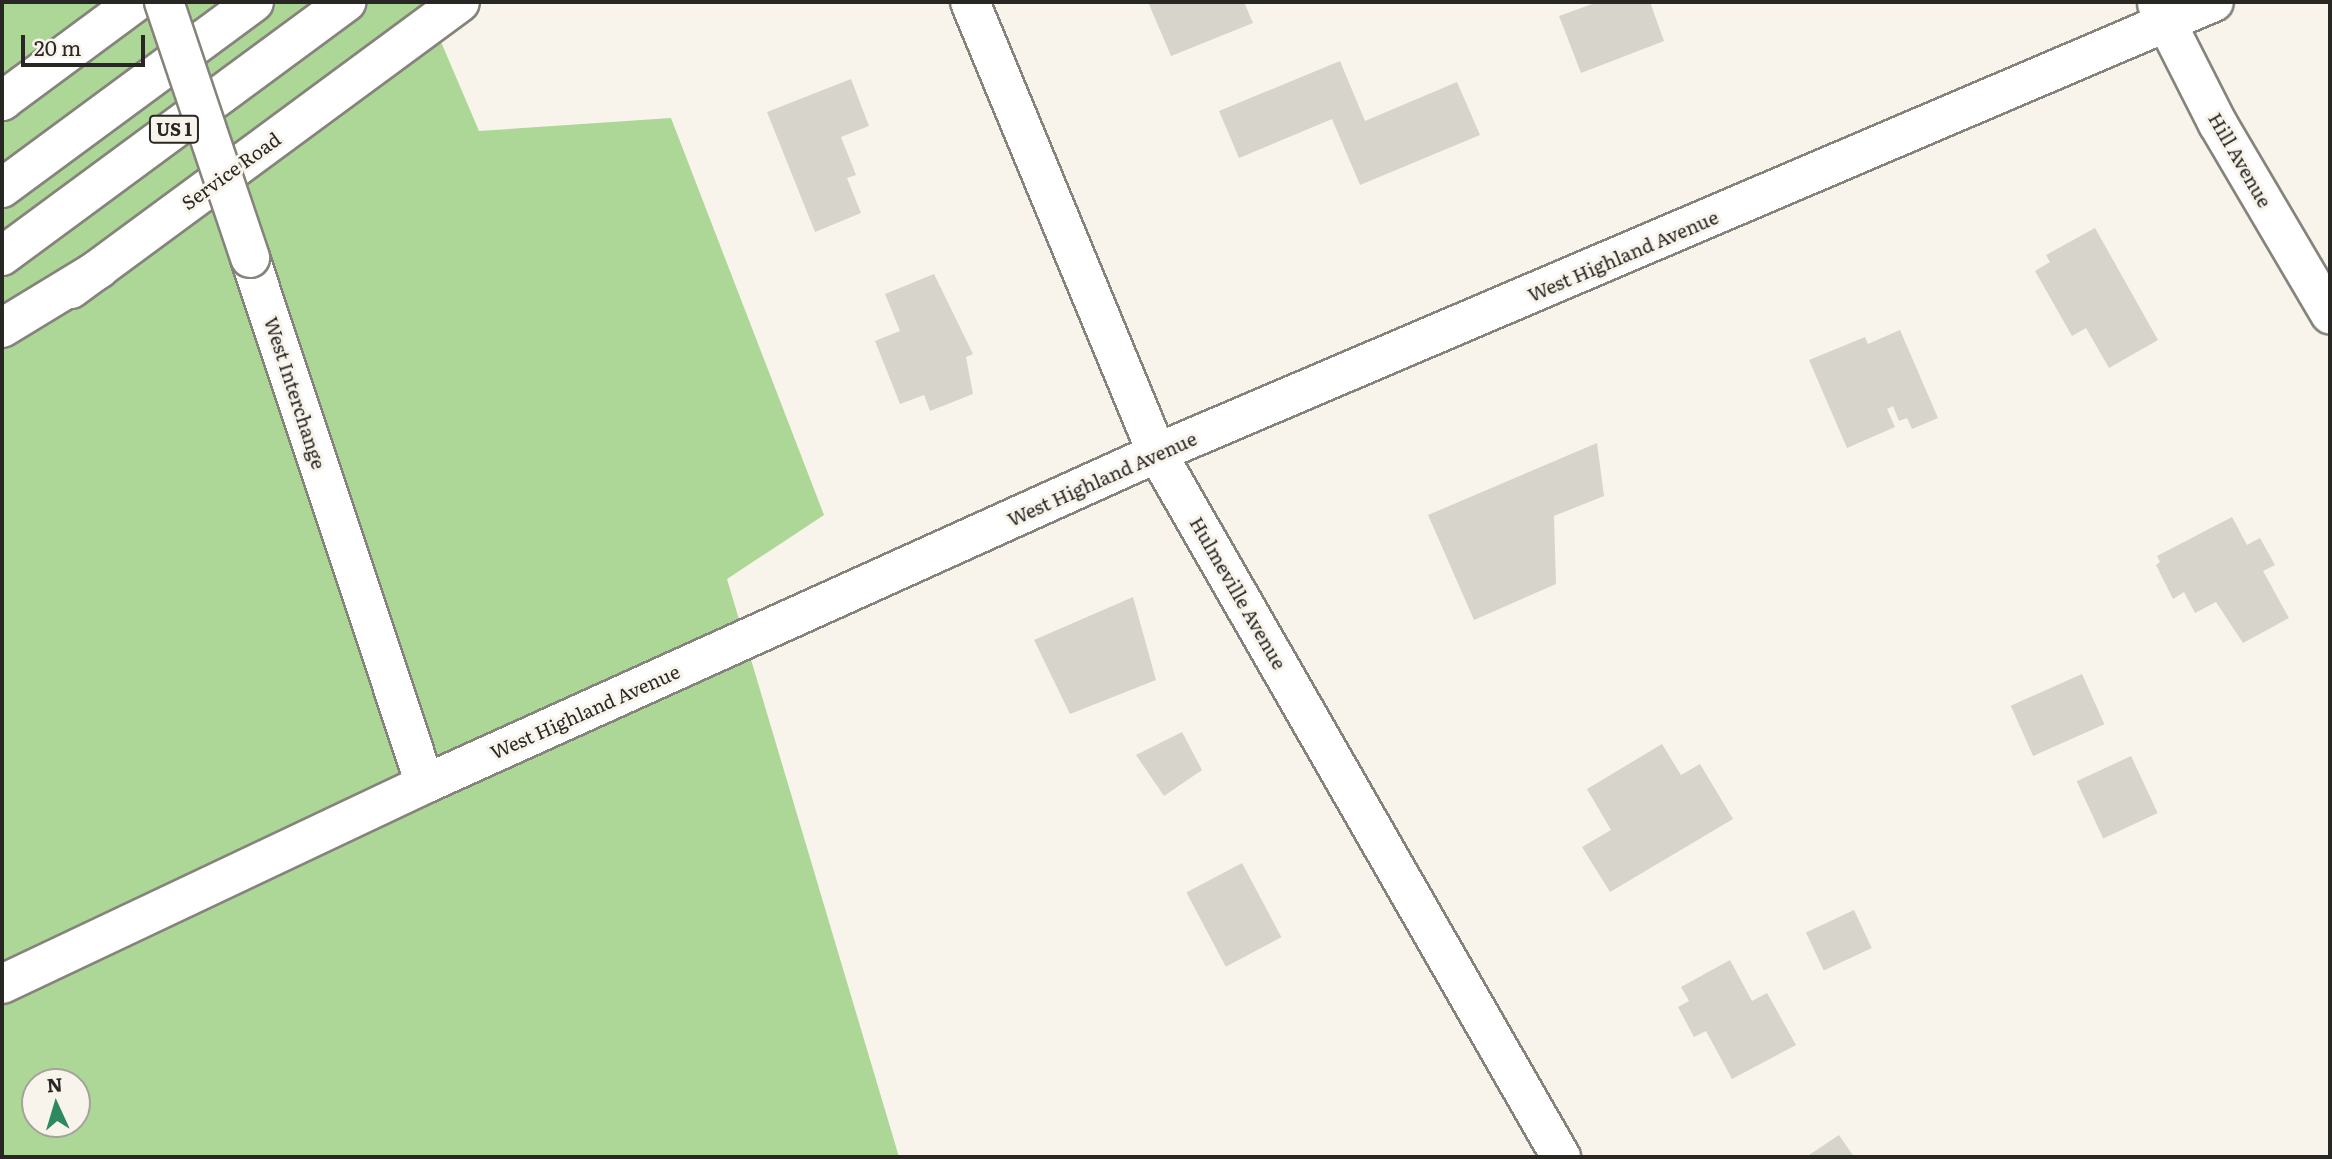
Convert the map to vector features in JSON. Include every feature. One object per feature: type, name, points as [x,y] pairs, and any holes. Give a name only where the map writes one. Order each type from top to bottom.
[{"type":"main road","points":[[2,101],[136,2]]},
{"type":"main road","name":"West Interchange","points":[[164,2],[425,785]]},
{"type":"main road","name":"US 1","points":[[2,188],[254,2]]},
{"type":"main road","name":"US 1","points":[[2,256],[346,2]]},
{"type":"main road","name":"Service Road","points":[[2,341],[460,2]]},
{"type":"main road","name":"Hulmeville Avenue","points":[[970,2],[1157,453],[1561,1157]]},
{"type":"main road","name":"West Highland Avenue","points":[[2,984],[425,785],[1157,453],[2161,13],[2214,2]]},
{"type":"main road","name":"Hill Avenue","points":[[2161,13],[2218,124],[2330,314]]},
{"type":"main road","points":[[2,328],[99,269]]},
{"type":"green space","points":[[2,2],[424,2],[479,131],[671,118],[824,515],[727,579],[899,1157],[2,1157]]},
{"type":"building","points":[[1148,2],[1244,2],[1253,23],[1171,56]]},
{"type":"building","points":[[1598,2],[1650,2],[1664,41],[1581,73],[1559,16]]},
{"type":"building","points":[[1340,61],[1365,121],[1457,82],[1480,135],[1360,185],[1332,119],[1239,158],[1219,111]]},
{"type":"building","points":[[851,79],[869,126],[841,137],[856,175],[847,178],[861,213],[815,232],[767,112]]},
{"type":"building","points":[[2095,228],[2158,340],[2109,368],[2086,328],[2072,336],[2035,271],[2050,262],[2046,255]]},
{"type":"building","points":[[934,274],[973,354],[966,357],[973,394],[930,411],[924,395],[900,404],[875,341],[900,331],[885,294]]},
{"type":"building","points":[[1900,330],[1938,418],[1912,429],[1907,418],[1899,421],[1893,406],[1887,409],[1895,427],[1847,448],[1809,360],[1865,337],[1868,344]]},
{"type":"building","points":[[1597,443],[1604,496],[1554,516],[1556,584],[1474,620],[1428,515]]},
{"type":"building","points":[[2232,517],[2247,545],[2260,538],[2275,565],[2263,571],[2289,618],[2243,643],[2216,602],[2195,613],[2184,592],[2173,599],[2156,565],[2160,562],[2157,556]]},
{"type":"building","points":[[1133,597],[1156,680],[1070,714],[1034,640]]},
{"type":"building","points":[[2082,674],[2104,724],[2033,756],[2011,706]]},
{"type":"building","points":[[1182,732],[1202,770],[1164,796],[1136,755]]},
{"type":"building","points":[[1662,744],[1681,775],[1700,764],[1733,819],[1610,892],[1582,847],[1611,830],[1587,789]]},
{"type":"building","points":[[2131,756],[2158,813],[2103,838],[2077,781]]},
{"type":"building","points":[[1242,863],[1281,937],[1226,967],[1186,893]]},
{"type":"building","points":[[1854,910],[1872,948],[1824,970],[1806,932]]},
{"type":"building","points":[[1730,960],[1752,1001],[1767,993],[1796,1045],[1732,1079],[1706,1031],[1694,1037],[1678,1007],[1689,1001],[1681,987]]},
{"type":"building","points":[[1839,1135],[1854,1157],[1806,1157]]}]
